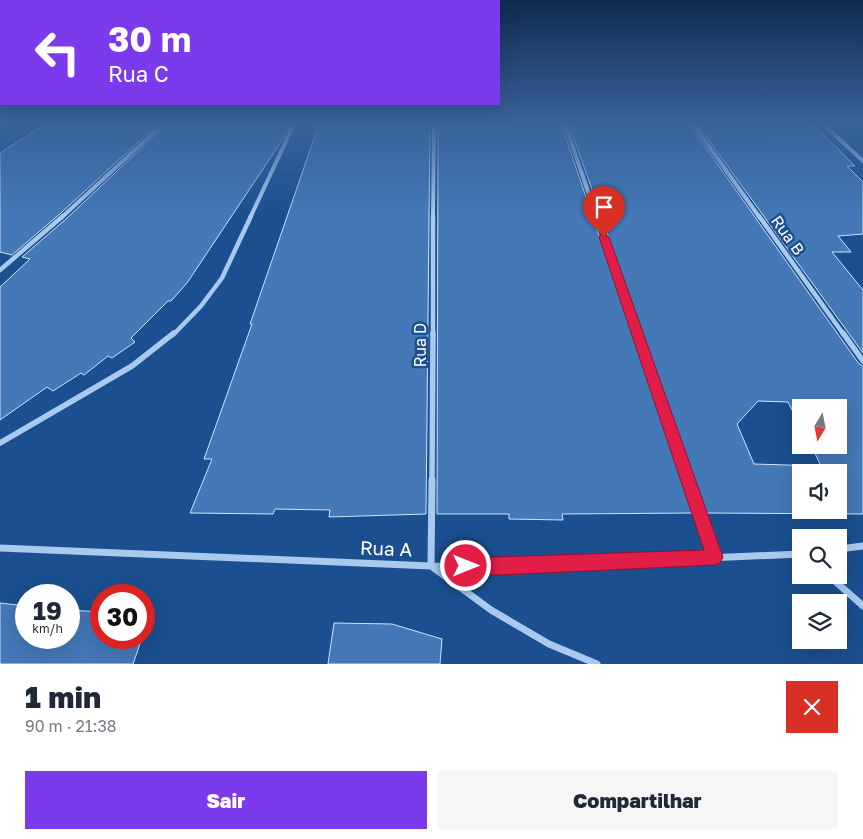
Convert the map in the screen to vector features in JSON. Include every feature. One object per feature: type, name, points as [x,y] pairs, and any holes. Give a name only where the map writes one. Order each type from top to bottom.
[{"type":"street","points":[[0,270],[76,205],[130,155]]},
{"type":"street","points":[[0,443],[132,366],[174,334],[201,306],[222,278],[280,155]]},
{"type":"street","name":"Rua D","points":[[431,566],[434,155]]},
{"type":"street","points":[[576,155],[715,557]]},
{"type":"street","name":"Rua B","points":[[715,155],[863,361]]},
{"type":"street","points":[[847,548],[863,546]]},
{"type":"street","name":"Rua A","points":[[0,548],[431,566],[501,567],[792,554]]},
{"type":"street","points":[[431,566],[491,610],[549,644],[597,664]]},
{"type":"street","points":[[838,584],[863,606]]},
{"type":"building","points":[[0,155],[124,155],[12,255],[0,252]]},
{"type":"building","points":[[134,155],[272,155],[187,283],[171,301],[168,301],[131,338],[135,342],[112,358],[108,356],[84,375],[81,373],[53,391],[47,387],[0,420],[0,287],[30,259],[22,257],[66,219]]},
{"type":"building","points":[[308,155],[430,155],[426,514],[329,517],[330,510],[275,509],[273,514],[190,513],[212,459],[204,459],[252,324],[250,324]]},
{"type":"building","points":[[438,155],[572,155],[694,513],[562,514],[563,520],[509,519],[509,514],[437,514]]},
{"type":"building","points":[[580,155],[711,155],[859,364],[863,366],[863,514],[847,514],[847,464],[820,464],[815,454],[848,454],[848,399],[792,399],[792,410],[788,402],[758,401],[737,424],[754,464],[792,465],[792,514],[705,513]]},
{"type":"building","points":[[719,155],[844,155],[855,166],[847,166],[863,182],[863,234],[838,236],[851,252],[832,252],[863,290],[863,353]]},
{"type":"building","points":[[0,603],[15,605],[15,649],[80,649],[80,611],[90,611],[90,649],[138,649],[133,664],[0,664]]},
{"type":"building","points":[[334,623],[392,624],[442,639],[440,664],[328,664]]},
{"type":"route","points":[[466,566],[501,567],[715,557],[604,237]]}]
